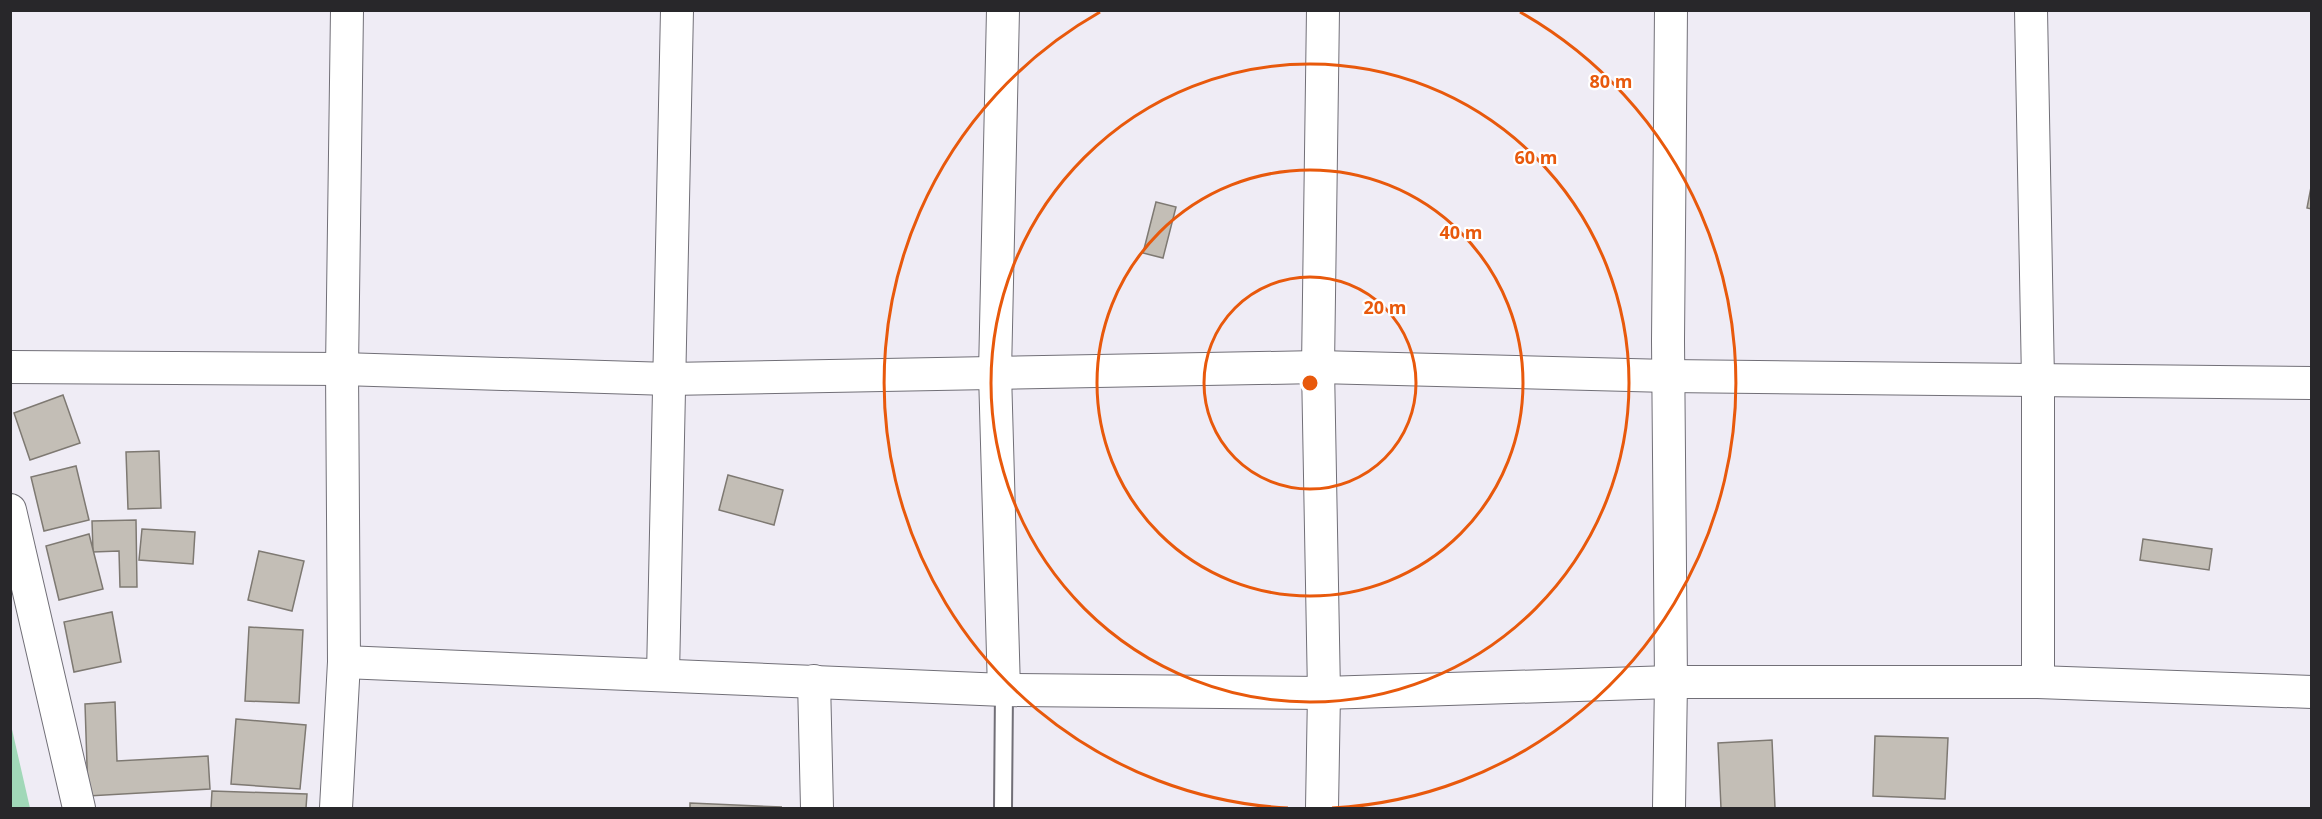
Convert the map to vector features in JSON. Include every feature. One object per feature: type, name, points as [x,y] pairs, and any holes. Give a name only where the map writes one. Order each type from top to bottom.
[{"type":"street","points":[[336,808],[344,662],[342,369],[347,10]]},
{"type":"street","points":[[663,675],[677,10]]},
{"type":"street","points":[[1004,10],[995,373],[1004,690]]},
{"type":"street","points":[[1322,808],[1324,693],[1318,367],[1323,10]]},
{"type":"street","points":[[1669,808],[1671,682],[1668,376],[1671,10]]},
{"type":"street","points":[[2031,10],[2038,380],[2038,682]]},
{"type":"street","points":[[10,367],[342,369],[669,379],[1318,367],[1668,376],[2312,383]]},
{"type":"street","points":[[10,510],[79,808]]},
{"type":"street","points":[[344,662],[1004,690],[1324,693],[1671,682],[2038,682],[2312,692]]},
{"type":"street","points":[[814,681],[817,808]]},
{"type":"lane","points":[[1003,808],[1004,690]]},
{"type":"green space","points":[[11,725],[30,808],[11,808]]},
{"type":"building","points":[[2312,182],[2312,209],[2307,208]]},
{"type":"building","points":[[1156,202],[1176,207],[1163,258],[1143,253]]},
{"type":"building","points":[[63,395],[80,443],[30,460],[14,413]]},
{"type":"building","points":[[159,451],[161,508],[128,509],[126,452]]},
{"type":"building","points":[[76,466],[89,520],[44,531],[31,477]]},
{"type":"building","points":[[728,475],[783,490],[774,525],[719,510]]},
{"type":"building","points":[[136,520],[137,587],[120,587],[119,551],[93,552],[92,521]]},
{"type":"building","points":[[142,529],[195,532],[193,564],[139,560]]},
{"type":"building","points":[[89,534],[103,589],[59,600],[46,546]]},
{"type":"building","points":[[2143,539],[2212,549],[2209,570],[2140,560]]},
{"type":"building","points":[[259,551],[304,561],[292,611],[248,600]]},
{"type":"building","points":[[112,612],[121,662],[74,672],[64,622]]},
{"type":"building","points":[[249,627],[303,630],[299,703],[245,701]]},
{"type":"building","points":[[115,702],[117,761],[208,756],[210,789],[88,796],[85,704]]},
{"type":"building","points":[[236,719],[306,725],[300,789],[231,784]]},
{"type":"building","points":[[1875,736],[1948,738],[1945,799],[1873,796]]},
{"type":"building","points":[[1772,740],[1775,808],[1721,808],[1718,743]]},
{"type":"building","points":[[212,791],[307,794],[306,808],[211,808]]},
{"type":"building","points":[[690,803],[782,807],[690,808]]}]
